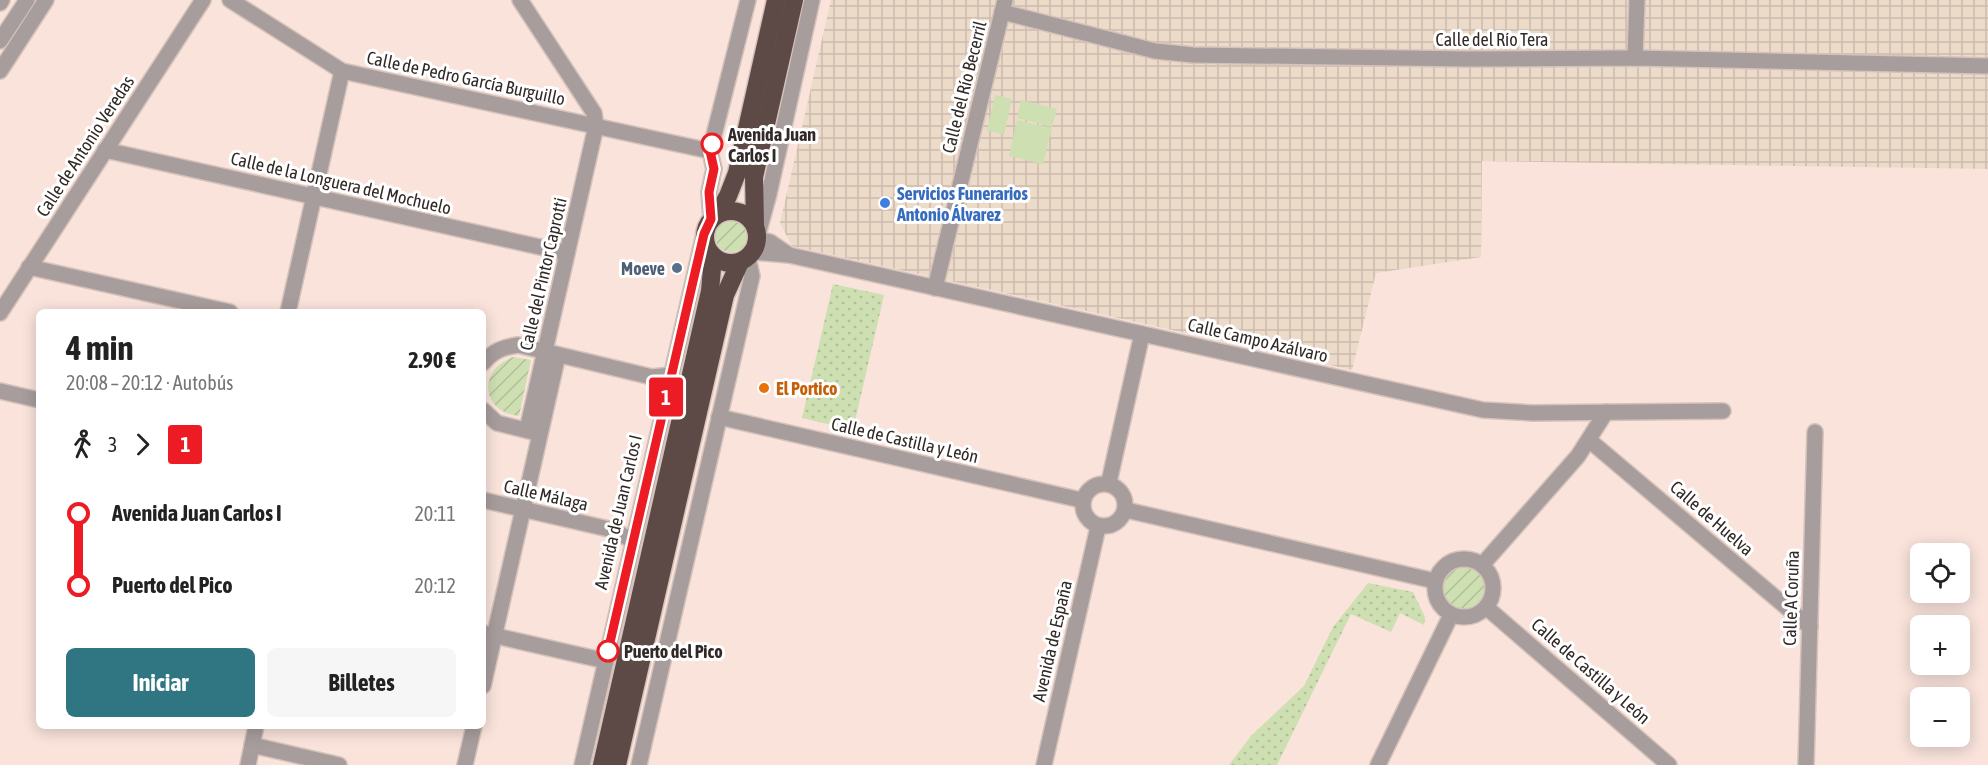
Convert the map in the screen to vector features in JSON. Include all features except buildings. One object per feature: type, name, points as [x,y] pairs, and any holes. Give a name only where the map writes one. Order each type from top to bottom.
[{"type":"highway","name":"Avenida de Juan Carlos I","points":[[712,222],[728,196],[736,173],[776,0]]},
{"type":"highway","points":[[617,765],[725,295],[752,245],[754,177],[794,0]]},
{"type":"highway","points":[[733,210],[746,214],[752,245],[726,264],[714,257],[706,247],[712,222],[733,210]]},
{"type":"highway","points":[[602,765],[710,291],[714,257]]},
{"type":"street","points":[[0,41],[27,0]]},
{"type":"street","points":[[0,71],[46,0]]},
{"type":"street","name":"Calle de Antonio Veredas","points":[[0,313],[203,0]]},
{"type":"street","name":"Calle de Pedro García Burguillo","points":[[230,0],[342,71],[710,151]]},
{"type":"street","points":[[520,0],[594,113],[596,126]]},
{"type":"street","points":[[712,222],[709,192],[714,169],[710,151],[748,0]]},
{"type":"street","points":[[639,765],[752,276],[752,245],[769,194],[812,0]]},
{"type":"street","points":[[1635,58],[1636,0]]},
{"type":"street","name":"Calle del Río Tera","points":[[1004,6],[1155,51],[1193,56],[1635,58],[1988,66]]},
{"type":"street","name":"Calle del Río Becerril","points":[[935,288],[1004,6]]},
{"type":"street","points":[[289,309],[342,71]]},
{"type":"street","name":"Calle del Pintor Caprotti","points":[[486,660],[489,634],[523,510],[534,432],[552,353],[567,253],[596,126]]},
{"type":"street","name":"Calle de la Longuera del Mochuelo","points":[[105,150],[567,253]]},
{"type":"street","name":"Avenida de Juan Carlos I","points":[[582,765],[670,382],[712,222]]},
{"type":"street","name":"Calle Campo Azálvaro","points":[[752,245],[1483,410],[1533,413],[1723,411]]},
{"type":"street","points":[[29,267],[217,309]]},
{"type":"street","points":[[1109,482],[1142,334]]},
{"type":"street","points":[[486,359],[503,347],[518,345],[670,382]]},
{"type":"street","points":[[0,391],[36,399]]},
{"type":"street","points":[[1482,565],[1578,456],[1606,412]]},
{"type":"street","points":[[486,413],[497,423],[534,432]]},
{"type":"street","name":"Calle de Castilla y León","points":[[719,417],[1081,500]]},
{"type":"street","name":"Calle A Coruña","points":[[1806,765],[1815,432]]},
{"type":"street","name":"Calle de Huelva","points":[[1589,440],[1810,627]]},
{"type":"street","points":[[1109,482],[1123,492],[1126,510],[1115,524],[1098,527],[1085,517],[1081,500],[1091,486],[1109,482]]},
{"type":"street","name":"Calle Málaga","points":[[486,502],[613,530],[633,542]]},
{"type":"street","points":[[1126,510],[1435,581]]},
{"type":"street","name":"Avenida de España","points":[[1044,765],[1098,527]]},
{"type":"street","points":[[1469,559],[1482,565],[1491,577],[1493,592],[1486,607],[1476,615],[1464,617],[1451,615],[1441,606],[1435,595],[1435,581],[1442,568],[1454,560],[1469,559]]},
{"type":"street","name":"Calle de Castilla y León","points":[[1486,607],[1669,765]]},
{"type":"street","points":[[1382,763],[1451,615]]},
{"type":"street","points":[[489,634],[606,661]]},
{"type":"street","points":[[248,765],[255,729]]},
{"type":"street","points":[[465,765],[473,729]]},
{"type":"street","points":[[252,745],[339,765]]},
{"type":"shaded area","points":[[831,0],[1988,0],[1988,169],[1482,161],[1481,257],[1376,273],[1352,370],[792,246],[780,223]]},
{"type":"green space","points":[[995,95],[1012,99],[1004,135],[987,130]]},
{"type":"green space","points":[[1021,100],[1057,109],[1052,127],[1017,118]]},
{"type":"green space","points":[[1017,120],[1052,128],[1043,164],[1009,156]]},
{"type":"green space","points":[[731,220],[742,225],[747,236],[742,247],[731,252],[720,247],[715,236],[720,225]]},
{"type":"green space","points":[[833,284],[884,295],[853,430],[802,418]]},
{"type":"green space","points":[[513,357],[531,360],[519,416],[506,413],[497,407],[488,390],[493,371],[501,363]]},
{"type":"green space","points":[[1463,566],[1479,572],[1485,588],[1479,604],[1463,610],[1447,604],[1441,588],[1447,572]]},
{"type":"green space","points":[[1368,583],[1413,592],[1425,617],[1424,625],[1400,613],[1391,632],[1351,614],[1277,765],[1229,765],[1251,736],[1304,686],[1333,627]]},
{"type":"bus line","name":"1","points":[[608,651],[704,234],[711,219],[709,192],[714,169],[710,151],[712,144]]},
{"type":"place","name":"Avenida Juan Carlos I","points":[[712,144]]},
{"type":"place","name":"Servicios Funerarios Antonio Álvarez","points":[[885,203]]},
{"type":"place","name":"Moeve","points":[[677,268]]},
{"type":"place","name":"El Portico","points":[[764,388]]},
{"type":"place","name":"Puerto del Pico","points":[[608,651]]}]
